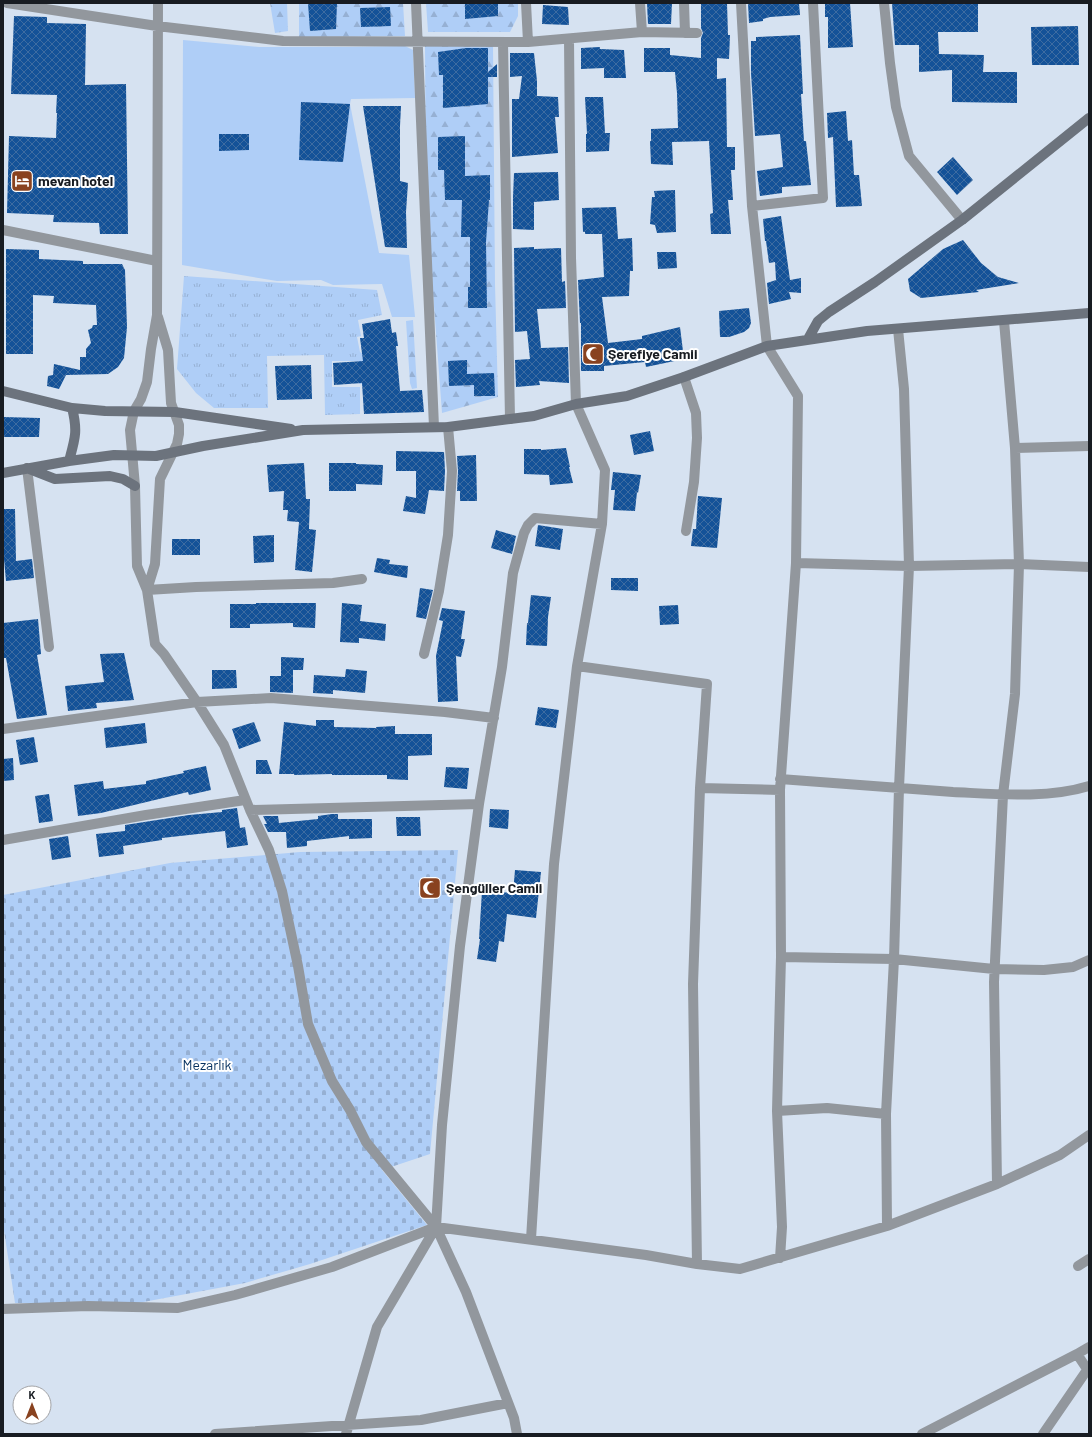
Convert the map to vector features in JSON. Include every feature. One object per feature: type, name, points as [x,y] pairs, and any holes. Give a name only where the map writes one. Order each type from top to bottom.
[{"type":"main road","points":[[808,339],[818,321],[829,312],[962,220],[1089,118]]},
{"type":"main road","points":[[3,473],[69,461],[114,455],[146,456],[172,454],[203,446],[303,430],[448,427],[534,416],[576,404],[627,396],[684,377],[767,346],[867,331],[1089,313]]},
{"type":"main road","points":[[3,391],[72,408],[105,411],[175,412],[303,430]]},
{"type":"main road","points":[[69,461],[76,431],[76,422],[72,408]]},
{"type":"main road","points":[[27,468],[55,479],[110,476],[123,479],[135,486]]},
{"type":"street","points":[[8,3],[157,26],[283,41],[528,42],[642,32],[697,33]]},
{"type":"street","points":[[158,3],[157,315],[147,382],[141,399],[134,411],[130,430],[135,486],[137,566],[147,590],[155,644],[164,654],[197,702],[224,745],[247,805],[269,850],[282,891],[298,966],[308,1024],[332,1081],[350,1110],[366,1142],[436,1227],[466,1292],[514,1418],[517,1434]]},
{"type":"street","points":[[416,3],[434,427]]},
{"type":"street","points":[[526,3],[528,42]]},
{"type":"street","points":[[640,3],[642,32]]},
{"type":"street","points":[[684,3],[685,33]]},
{"type":"street","points":[[742,3],[752,206],[767,346],[798,396],[796,563],[780,779],[781,957],[777,1111],[782,1227],[780,1258]]},
{"type":"street","points":[[752,206],[823,198],[813,3]]},
{"type":"street","points":[[884,3],[896,107],[909,156],[962,220]]},
{"type":"street","points":[[531,1239],[554,864],[577,666],[602,524],[605,470],[576,404],[571,258],[569,38]]},
{"type":"street","points":[[503,42],[510,419]]},
{"type":"street","points":[[3,230],[158,261]]},
{"type":"street","points":[[147,590],[155,564],[160,479],[177,444],[178,434],[178,425],[170,392],[168,350],[157,315]]},
{"type":"street","points":[[997,1184],[994,968],[1003,795],[1015,694],[1019,564],[1015,448],[1004,321]]},
{"type":"street","points":[[887,1226],[886,1114],[894,959],[898,788],[909,566],[904,389],[898,329]]},
{"type":"street","points":[[684,377],[696,413],[697,438],[694,482],[686,531]]},
{"type":"street","points":[[424,654],[439,591],[448,535],[452,471],[448,427]]},
{"type":"street","points":[[1015,448],[1089,446]]},
{"type":"street","points":[[27,468],[49,647]]},
{"type":"street","points":[[347,1430],[377,1327],[436,1227],[442,1125],[460,946],[479,804],[494,718],[513,573],[524,533],[528,525],[535,518],[602,524]]},
{"type":"street","points":[[796,563],[909,566],[1019,564],[1089,567]]},
{"type":"street","points":[[147,590],[333,583],[362,579]]},
{"type":"street","points":[[577,666],[707,684],[700,788],[693,984],[697,1264]]},
{"type":"street","points":[[3,729],[197,702],[271,698],[445,712],[494,718]]},
{"type":"street","points":[[780,779],[1003,795],[1043,794],[1089,786]]},
{"type":"street","points":[[700,788],[780,790]]},
{"type":"street","points":[[3,840],[146,815],[247,805],[479,804]]},
{"type":"street","points":[[781,957],[894,959],[994,968],[1044,970],[1073,967],[1089,960]]},
{"type":"street","points":[[777,1111],[827,1108],[886,1114]]},
{"type":"street","points":[[3,1309],[88,1306],[178,1308],[234,1295],[332,1268],[436,1227],[740,1269],[887,1226],[997,1184],[1060,1155],[1089,1135]]},
{"type":"street","points":[[1078,1266],[1089,1259]]},
{"type":"street","points":[[922,1434],[1089,1347]]},
{"type":"street","points":[[1043,1434],[1088,1371],[1077,1354]]},
{"type":"street","points":[[215,1434],[347,1430],[421,1420],[508,1403]]},
{"type":"green space","points":[[270,3],[287,3],[288,31],[275,33]]},
{"type":"green space","points":[[299,3],[403,3],[405,36],[299,37]]},
{"type":"green space","points":[[426,3],[518,3],[518,16],[510,32],[428,32]]},
{"type":"green space","points":[[183,40],[259,47],[405,46],[413,50],[415,98],[351,99],[350,104],[379,253],[409,255],[415,317],[392,317],[382,284],[333,285],[321,280],[277,281],[182,265]]},
{"type":"green space","points":[[493,45],[495,284],[498,397],[442,413],[426,199],[425,46]]},
{"type":"green space","points":[[184,276],[377,290],[382,315],[358,320],[361,336],[357,337],[360,352],[368,358],[376,384],[359,384],[358,361],[332,361],[332,387],[360,387],[360,414],[325,415],[324,355],[267,356],[268,408],[214,408],[196,393],[177,369]]},
{"type":"green space","points":[[413,320],[417,388],[412,389],[410,383],[406,321]]},
{"type":"green space","name":"Mezarlık","points":[[458,850],[430,1154],[382,1170],[427,1225],[310,1264],[245,1283],[138,1303],[15,1303],[3,1224],[3,895],[170,863],[300,852]]},
{"type":"building","points":[[308,3],[337,3],[336,29],[310,31]]},
{"type":"building","points":[[465,3],[498,3],[498,16],[465,19]]},
{"type":"building","points":[[647,3],[672,3],[671,24],[648,24]]},
{"type":"building","points":[[701,3],[727,3],[728,35],[730,35],[729,59],[717,58],[717,79],[726,78],[727,147],[735,147],[735,170],[731,170],[733,200],[728,200],[731,234],[711,234],[710,214],[713,213],[709,141],[672,142],[673,165],[651,164],[651,129],[678,128],[677,93],[675,72],[644,72],[644,48],[670,48],[670,55],[701,58],[701,38],[703,33],[701,28]]},
{"type":"building","points":[[748,3],[799,3],[800,15],[770,17],[763,19],[763,21],[749,23]]},
{"type":"building","points":[[825,3],[850,3],[853,47],[828,48],[828,17],[825,17]]},
{"type":"building","points":[[892,3],[978,3],[978,32],[938,32],[939,54],[984,55],[983,72],[1017,72],[1017,103],[952,102],[952,70],[919,72],[919,45],[895,45]]},
{"type":"building","points":[[543,5],[568,7],[569,25],[542,24]]},
{"type":"building","points":[[390,7],[391,26],[361,27],[360,8]]},
{"type":"building","points":[[14,16],[47,17],[47,23],[86,24],[85,85],[126,84],[128,234],[100,234],[99,223],[53,222],[54,215],[7,213],[9,136],[56,138],[57,113],[57,95],[11,94]]},
{"type":"building","points":[[1078,26],[1079,65],[1032,65],[1031,27]]},
{"type":"building","points":[[800,35],[803,94],[801,94],[804,141],[806,141],[811,185],[782,187],[782,193],[760,196],[757,171],[783,167],[780,134],[755,136],[751,73],[751,41],[756,41],[756,37]]},
{"type":"building","points":[[600,47],[600,49],[624,50],[626,78],[604,78],[604,68],[581,69],[581,48]]},
{"type":"building","points":[[466,48],[488,48],[488,72],[497,64],[497,77],[488,77],[488,104],[443,108],[443,75],[439,75],[438,52]]},
{"type":"building","points":[[510,53],[534,53],[537,96],[558,97],[559,117],[555,117],[558,153],[512,157],[512,99],[519,99],[522,76],[510,77]]},
{"type":"building","points":[[585,97],[603,97],[605,133],[610,133],[609,151],[586,152],[587,134]]},
{"type":"building","points":[[301,102],[350,104],[343,162],[299,160]]},
{"type":"building","points":[[363,106],[401,106],[400,181],[408,183],[406,212],[407,248],[385,247]]},
{"type":"building","points":[[846,111],[848,141],[852,140],[854,175],[859,175],[862,206],[836,207],[833,137],[828,138],[827,113]]},
{"type":"building","points":[[219,134],[249,134],[249,150],[219,151]]},
{"type":"building","points":[[465,136],[465,176],[490,175],[490,200],[486,242],[487,308],[468,308],[468,287],[470,287],[470,237],[461,237],[462,200],[445,200],[444,170],[438,170],[438,137]]},
{"type":"building","points":[[953,157],[973,180],[957,195],[937,172]]},
{"type":"building","points":[[558,172],[559,200],[534,202],[534,230],[513,229],[514,173]]},
{"type":"building","points":[[675,190],[676,232],[657,233],[655,225],[650,224],[652,197],[655,197],[654,191]]},
{"type":"building","points":[[616,207],[618,239],[632,238],[633,271],[630,271],[629,296],[602,297],[608,343],[642,339],[642,336],[680,327],[684,359],[646,367],[645,362],[604,366],[604,371],[581,371],[581,323],[578,280],[604,277],[602,234],[585,234],[585,232],[583,232],[582,208]]},
{"type":"building","points":[[781,216],[790,280],[801,278],[801,293],[789,292],[791,299],[769,304],[767,283],[776,280],[775,262],[769,263],[763,219]]},
{"type":"building","points":[[963,240],[981,263],[998,277],[1019,283],[976,290],[979,292],[921,298],[910,291],[908,279],[943,249]]},
{"type":"building","points":[[534,247],[534,249],[561,248],[562,282],[565,281],[566,308],[537,309],[541,348],[568,347],[569,383],[539,381],[540,385],[516,387],[515,360],[530,359],[527,331],[515,332],[514,248]]},
{"type":"building","points":[[6,249],[39,250],[39,259],[83,261],[83,264],[122,264],[125,270],[127,327],[124,358],[118,367],[108,374],[66,375],[59,389],[47,386],[48,376],[53,375],[54,364],[80,370],[80,357],[86,357],[86,349],[91,343],[88,330],[92,328],[93,325],[97,325],[96,305],[53,303],[54,296],[33,295],[33,354],[6,354]]},
{"type":"building","points":[[657,252],[676,252],[677,268],[658,269]]},
{"type":"building","points":[[749,308],[751,323],[749,328],[744,332],[729,337],[720,337],[719,311]]},
{"type":"building","points":[[390,319],[392,333],[396,332],[398,346],[396,346],[400,391],[422,390],[424,412],[364,414],[362,383],[334,385],[333,363],[363,361],[360,338],[364,338],[362,324]]},
{"type":"building","points":[[467,360],[467,374],[494,373],[495,396],[474,396],[474,385],[449,386],[448,361]]},
{"type":"building","points":[[311,365],[312,399],[277,400],[275,366]]},
{"type":"building","points":[[3,417],[40,418],[39,437],[3,437]]},
{"type":"building","points":[[650,431],[654,451],[634,455],[630,435]]},
{"type":"building","points":[[566,448],[573,483],[550,485],[549,475],[524,474],[524,449],[541,450]]},
{"type":"building","points":[[396,451],[444,452],[444,491],[429,490],[425,514],[403,511],[406,496],[416,498],[416,471],[396,471]]},
{"type":"building","points":[[476,455],[477,501],[460,501],[460,491],[457,491],[457,456]]},
{"type":"building","points":[[304,463],[306,499],[310,499],[309,529],[316,530],[312,572],[295,570],[299,522],[287,521],[288,510],[283,510],[284,491],[269,492],[267,465]]},
{"type":"building","points":[[329,463],[383,465],[382,485],[356,484],[356,491],[329,491]]},
{"type":"building","points":[[613,472],[641,475],[635,511],[613,510],[615,490],[611,490]]},
{"type":"building","points":[[698,496],[722,498],[717,548],[691,546],[693,529],[696,529]]},
{"type":"building","points":[[3,509],[15,509],[16,561],[32,559],[34,578],[6,581],[3,548]]},
{"type":"building","points":[[538,525],[563,529],[560,550],[535,546]]},
{"type":"building","points":[[496,530],[516,536],[512,554],[491,548]]},
{"type":"building","points":[[274,535],[274,562],[254,563],[253,536]]},
{"type":"building","points":[[172,539],[200,539],[200,555],[172,555]]},
{"type":"building","points":[[377,558],[390,560],[389,564],[408,566],[407,578],[374,572]]},
{"type":"building","points":[[611,578],[638,578],[638,591],[611,590]]},
{"type":"building","points":[[420,588],[433,590],[426,619],[416,617]]},
{"type":"building","points":[[531,595],[551,597],[548,617],[547,646],[526,645]]},
{"type":"building","points":[[316,603],[315,628],[293,627],[293,623],[250,624],[250,628],[230,628],[230,604]]},
{"type":"building","points":[[342,603],[362,605],[360,621],[386,624],[385,641],[359,638],[359,643],[340,642]]},
{"type":"building","points":[[678,605],[679,624],[660,625],[659,606]]},
{"type":"building","points":[[442,608],[465,611],[461,639],[465,639],[461,657],[456,656],[458,701],[438,702],[436,656],[443,621],[439,620]]},
{"type":"building","points":[[38,619],[41,654],[37,655],[47,715],[17,719],[6,658],[3,658],[3,623]]},
{"type":"building","points":[[124,653],[134,700],[96,703],[97,708],[68,711],[65,686],[104,682],[100,654]]},
{"type":"building","points":[[281,657],[304,658],[303,670],[293,670],[293,693],[270,692],[270,676],[281,676]]},
{"type":"building","points":[[346,669],[367,671],[365,693],[333,690],[333,694],[313,693],[314,675],[345,677]]},
{"type":"building","points":[[212,670],[236,670],[237,688],[212,689]]},
{"type":"building","points":[[538,707],[559,710],[556,728],[535,725]]},
{"type":"building","points":[[316,720],[334,720],[334,727],[376,728],[395,726],[395,734],[432,734],[432,755],[408,756],[408,780],[387,779],[387,775],[279,774],[284,722],[316,726]]},
{"type":"building","points":[[254,722],[261,741],[239,749],[232,729]]},
{"type":"building","points":[[145,723],[147,743],[106,748],[104,728]]},
{"type":"building","points":[[34,737],[38,762],[20,765],[16,740]]},
{"type":"building","points":[[13,758],[14,780],[3,781],[3,759]]},
{"type":"building","points":[[256,760],[267,760],[272,774],[256,774]]},
{"type":"building","points":[[206,766],[211,790],[189,795],[188,792],[101,813],[78,816],[74,785],[103,781],[104,789],[146,784],[146,781],[184,773],[183,771]]},
{"type":"building","points":[[446,767],[469,768],[467,789],[444,787]]},
{"type":"building","points":[[49,794],[53,821],[39,823],[35,796]]},
{"type":"building","points":[[237,808],[240,828],[245,827],[248,845],[227,848],[225,831],[162,838],[162,840],[123,846],[124,854],[99,857],[96,834],[125,831],[125,825],[189,815],[222,812],[222,810]]},
{"type":"building","points":[[490,809],[509,810],[508,829],[489,827]]},
{"type":"building","points":[[338,814],[338,819],[372,819],[372,838],[349,839],[349,836],[307,841],[307,846],[287,848],[286,832],[268,832],[264,824],[267,824],[263,816],[278,816],[279,823],[318,819],[318,816]]},
{"type":"building","points":[[396,817],[420,817],[421,836],[397,836]]},
{"type":"building","points":[[68,836],[71,857],[52,860],[49,839]]},
{"type":"building","points":[[515,870],[541,872],[536,918],[507,914],[504,942],[499,941],[496,962],[477,959],[480,939],[482,891],[513,893]]},
{"type":"place","name":"mevan hotel","points":[[22,181]]},
{"type":"place","name":"Şerefiye Camii","points":[[593,354]]},
{"type":"place","name":"Şengüller Camii","points":[[430,888]]}]
